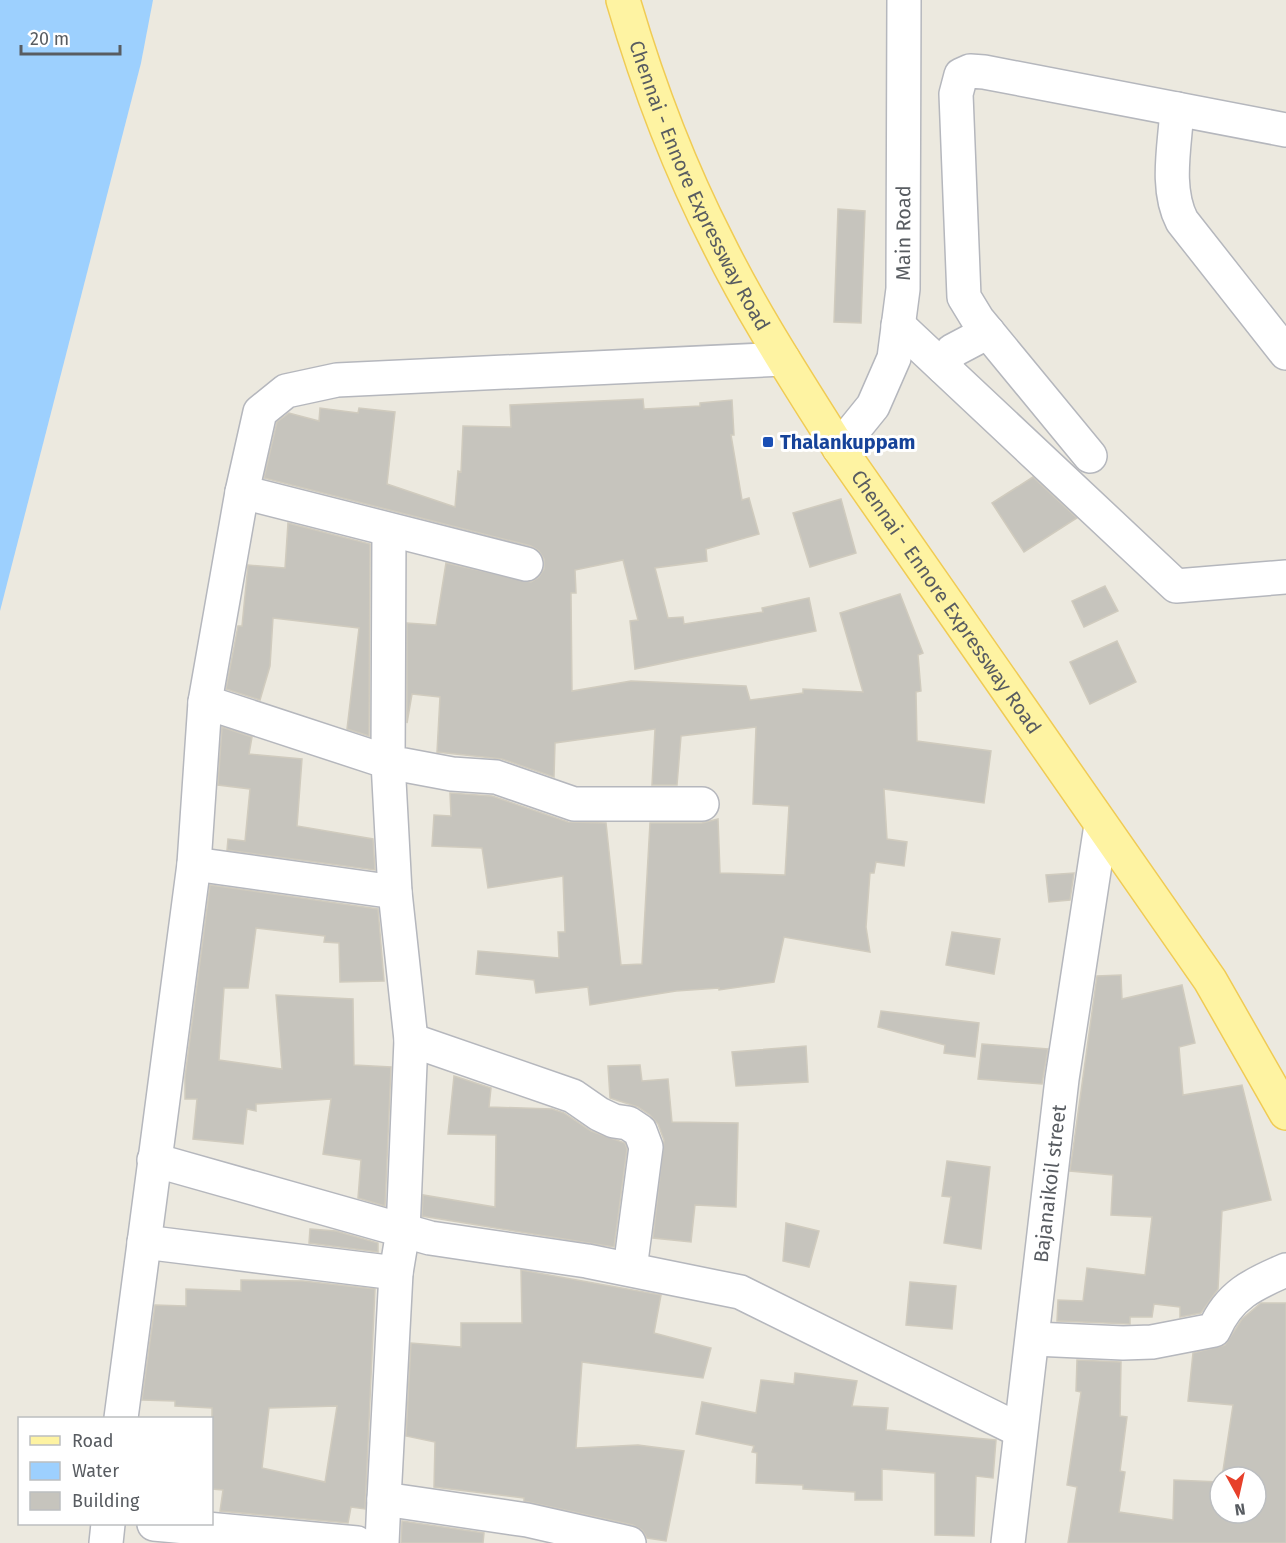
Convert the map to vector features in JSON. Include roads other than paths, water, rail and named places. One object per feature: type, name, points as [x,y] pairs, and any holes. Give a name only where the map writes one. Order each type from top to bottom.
[{"type":"main road","name":"Chennai - Ennore Expressway Road","points":[[623,0],[654,92],[717,242],[783,359],[839,448],[1210,980],[1286,1113]]},
{"type":"street","name":"Main Road","points":[[839,448],[873,406],[894,358],[903,289],[904,0]]},
{"type":"street","points":[[1090,456],[968,307],[962,283],[956,94],[961,75],[970,71],[984,72],[1286,130]]},
{"type":"street","points":[[1177,109],[1173,174],[1175,208],[1182,221],[1286,353]]},
{"type":"street","points":[[898,325],[1176,586],[1286,577]]},
{"type":"street","points":[[943,367],[952,351],[988,333]]},
{"type":"street","points":[[121,1417],[195,864],[205,702],[242,492],[260,412],[286,391],[338,380],[783,359]]},
{"type":"street","points":[[242,492],[526,564]]},
{"type":"street","points":[[382,1543],[396,1273],[403,1231],[411,1040],[395,892],[388,762],[389,530]]},
{"type":"street","points":[[205,702],[388,762],[452,774],[496,777],[574,804],[702,804]]},
{"type":"street","name":"Bajanaikoil street","points":[[1008,1543],[1019,1430],[1034,1339],[1062,1079],[1101,825]]},
{"type":"street","points":[[195,864],[395,892]]},
{"type":"street","points":[[411,1040],[573,1096],[599,1114],[614,1121],[628,1123],[639,1131],[646,1148],[630,1269]]},
{"type":"street","points":[[154,1160],[403,1231],[630,1269],[740,1292],[1019,1430]]},
{"type":"street","points":[[144,1242],[396,1273]]},
{"type":"street","points":[[1034,1339],[1152,1342],[1214,1330],[1220,1315],[1248,1286],[1286,1270]]},
{"type":"street","points":[[384,1499],[527,1520],[628,1543]]},
{"type":"street","points":[[106,1543],[108,1525]]},
{"type":"street","points":[[165,1525],[357,1543]]},
{"type":"water","points":[[0,0],[153,0],[141,63],[0,611]]},
{"type":"place","name":"Thalankuppam","points":[[768,442]]}]
